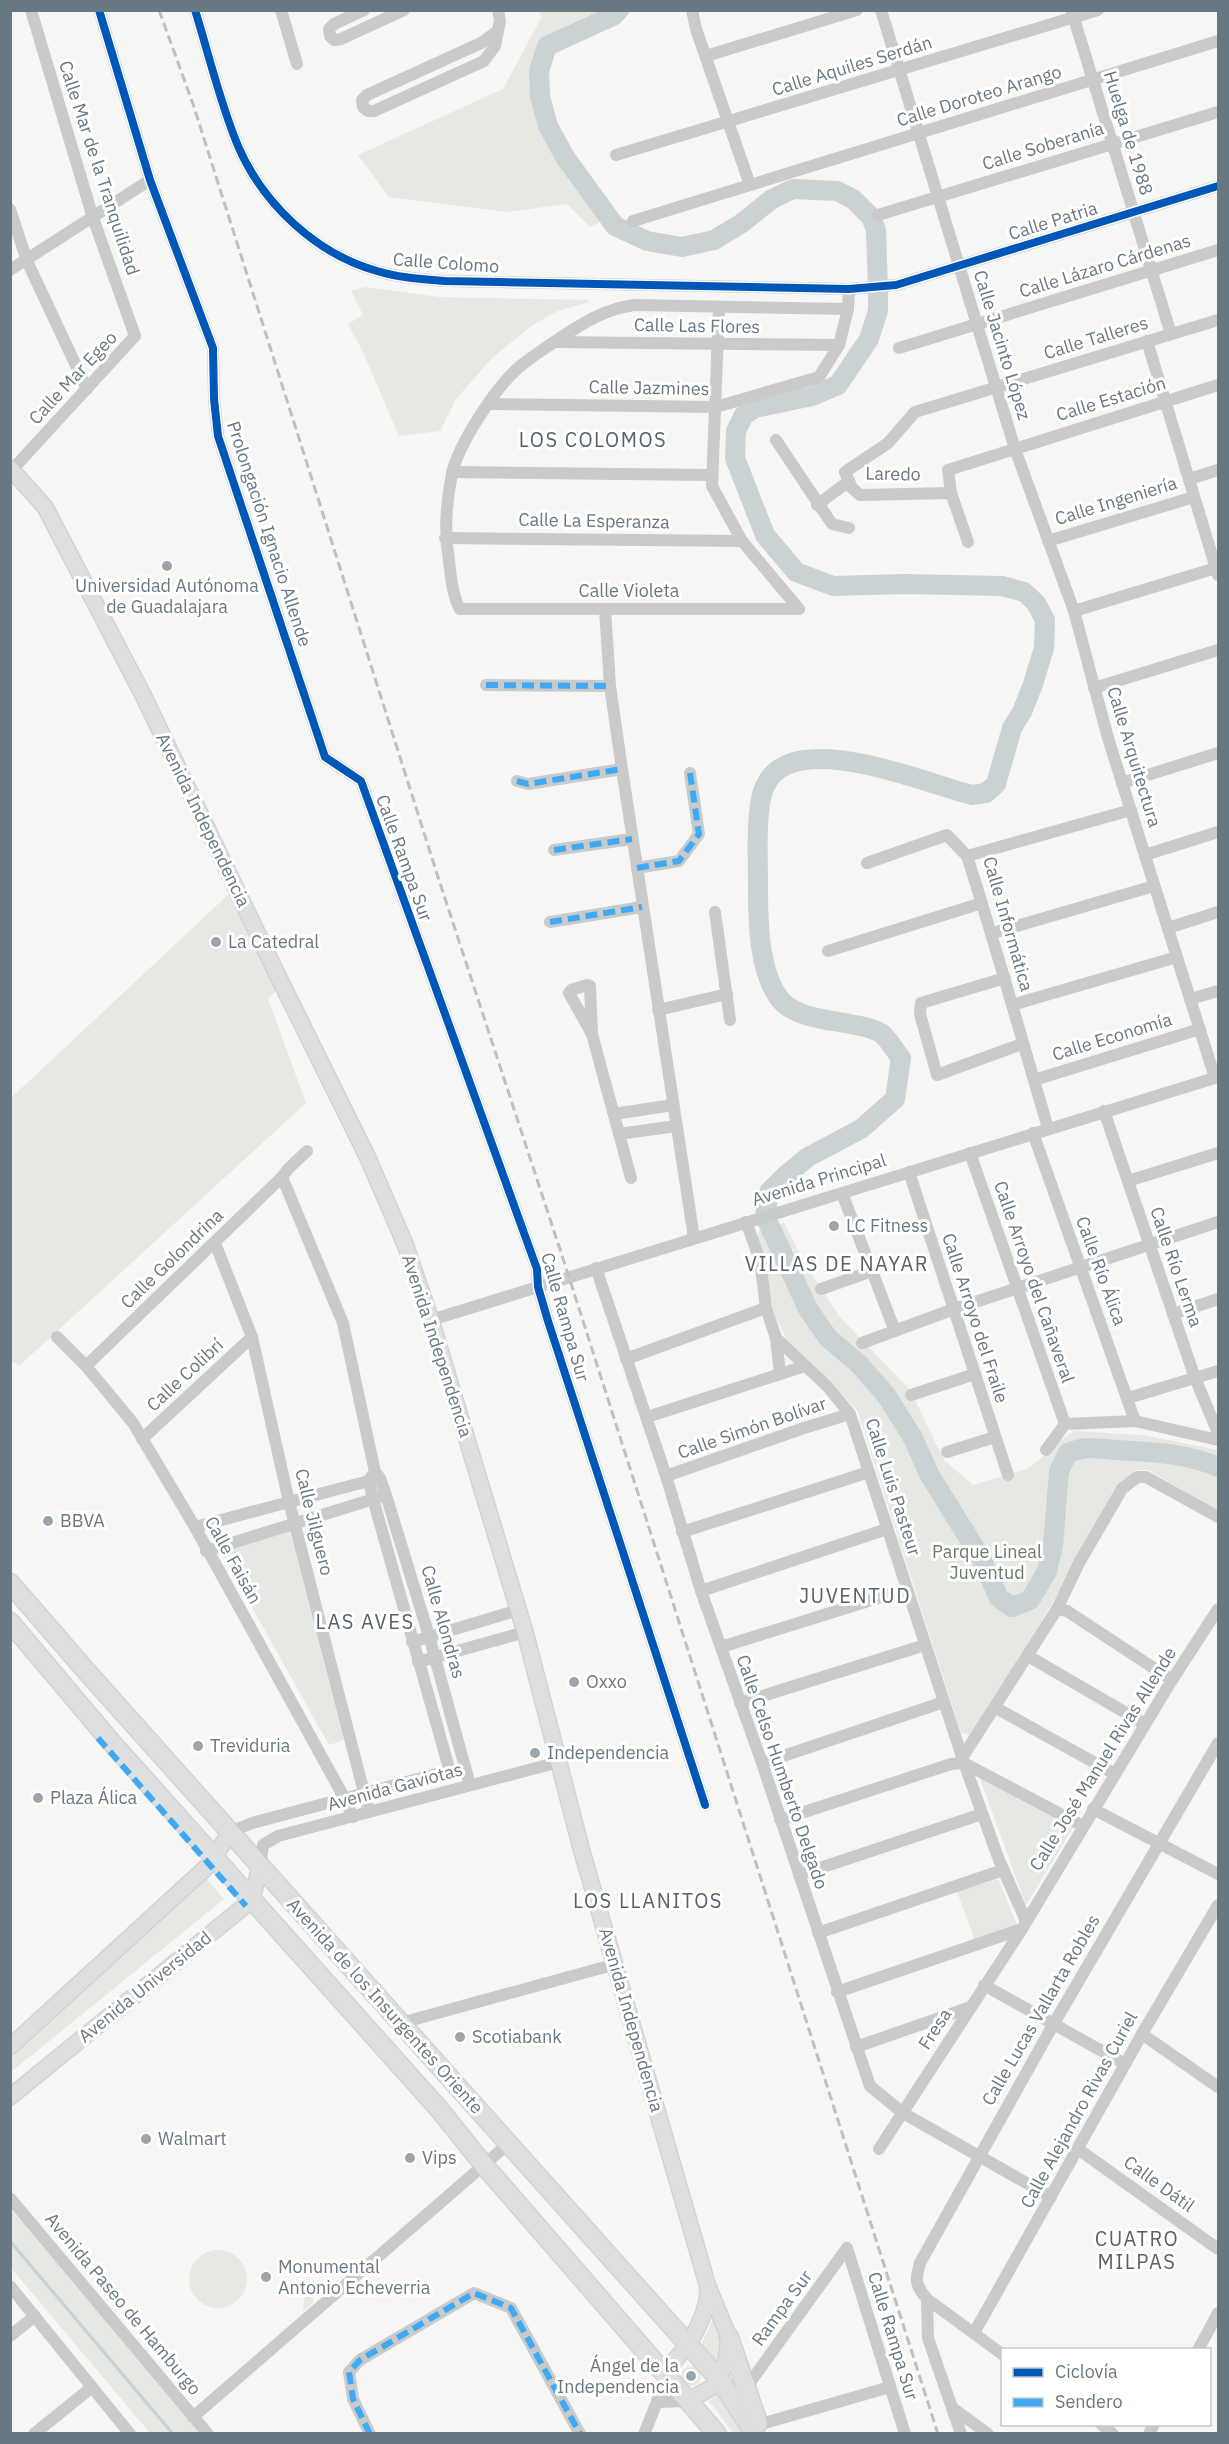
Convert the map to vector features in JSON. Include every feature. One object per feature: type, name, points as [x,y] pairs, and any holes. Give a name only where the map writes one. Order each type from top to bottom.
[{"type":"highway","name":"Avenida de los Insurgentes Oriente","points":[[10,1582],[88,1673],[719,2379],[758,2431]]},
{"type":"highway","name":"Avenida de los Insurgentes Oriente","points":[[10,1622],[112,1743],[440,2109],[483,2164],[717,2433]]},
{"type":"highway","points":[[729,2337],[758,2431]]},
{"type":"main road","name":"Avenida Independencia","points":[[11,469],[45,507],[144,697],[277,974],[368,1156],[405,1244],[431,1320],[519,1610],[581,1848],[708,2287],[729,2337]]},
{"type":"main road","points":[[10,2047],[215,1858],[230,1832]]},
{"type":"main road","points":[[252,1900],[260,1866]]},
{"type":"main road","name":"Avenida Universidad","points":[[10,2097],[252,1900]]},
{"type":"main road","name":"Avenida Independencia","points":[[666,2373],[676,2356],[688,2345],[705,2310],[708,2287]]},
{"type":"main road","points":[[688,2400],[707,2391],[719,2379],[726,2363],[729,2337]]},
{"type":"street","name":"Calle Mar de la Tranquilidad","points":[[31,10],[93,218],[135,336]]},
{"type":"street","name":"Prolongación Ignacio Allende","points":[[99,10],[150,180],[213,348],[218,436],[325,757]]},
{"type":"street","name":"Calle Colomo","points":[[195,10],[238,147],[257,183],[268,198],[306,234],[330,250],[362,266],[404,278],[445,281],[852,289],[896,285]]},
{"type":"street","points":[[281,10],[297,64]]},
{"type":"street","points":[[364,10],[331,26],[330,36],[334,40],[341,39],[404,10]]},
{"type":"street","points":[[498,10],[500,21],[498,31],[495,46],[484,61],[374,111],[368,111],[363,107],[362,100],[367,95],[481,43],[498,31]]},
{"type":"street","points":[[692,10],[696,29],[750,184]]},
{"type":"street","points":[[706,56],[857,10]]},
{"type":"street","name":"Calle Jacinto López","points":[[881,10],[1015,449]]},
{"type":"street","name":"Calle Aquiles Serdán","points":[[616,155],[899,70],[1073,14],[1098,10]]},
{"type":"street","name":"Huelga de 1988","points":[[1073,14],[1171,334]]},
{"type":"street","name":"Calle Doroteo Arango","points":[[633,220],[1218,41]]},
{"type":"street","name":"Calle Soberanía","points":[[878,215],[1218,112]]},
{"type":"street","points":[[10,270],[150,180]]},
{"type":"street","name":"Calle Patria","points":[[896,285],[1218,186]]},
{"type":"street","points":[[10,209],[27,261],[87,389]]},
{"type":"street","name":"Calle Lázaro Cárdenas","points":[[899,348],[1218,250]]},
{"type":"street","name":"Calle Jazmines","points":[[488,404],[716,407],[819,377],[839,345],[852,289]]},
{"type":"street","points":[[445,538],[452,472],[469,435],[488,404],[515,371],[554,342],[597,315],[621,307],[848,309]]},
{"type":"street","points":[[718,307],[712,486],[742,541]]},
{"type":"street","name":"Calle Talleres","points":[[915,412],[1218,320]]},
{"type":"street","name":"Calle Mar Egeo","points":[[11,469],[135,336]]},
{"type":"street","points":[[1074,611],[1217,571],[1214,548],[1194,497],[1147,341]]},
{"type":"street","name":"Calle Las Flores","points":[[554,342],[839,345]]},
{"type":"street","name":"Calle Estación","points":[[1015,449],[1218,385]]},
{"type":"street","name":"Laredo","points":[[915,412],[888,442],[845,472],[849,482],[860,495],[951,493]]},
{"type":"street","points":[[776,440],[832,524],[849,528]]},
{"type":"street","points":[[968,542],[951,493],[948,470],[1015,449]]},
{"type":"street","name":"Calle Arquitectura","points":[[1015,449],[1074,611],[1122,783],[1217,1077]]},
{"type":"street","points":[[1189,479],[1218,470]]},
{"type":"street","points":[[452,472],[712,475]]},
{"type":"street","points":[[818,505],[849,482]]},
{"type":"street","name":"Calle Ingeniería","points":[[1048,541],[1194,497]]},
{"type":"street","name":"Calle La Esperanza","points":[[445,538],[742,541]]},
{"type":"street","name":"Calle Violeta","points":[[445,538],[452,583],[460,609],[799,609],[742,541]]},
{"type":"street","points":[[605,609],[610,686],[694,1238]]},
{"type":"street","points":[[1095,688],[1218,650]]},
{"type":"street","points":[[486,685],[610,686]]},
{"type":"street","points":[[1122,783],[1218,753]]},
{"type":"street","name":"Calle Rampa Sur","points":[[325,757],[361,781],[537,1269],[538,1287],[705,1805]]},
{"type":"street","points":[[518,781],[528,784],[622,770]]},
{"type":"street","points":[[637,868],[679,861],[699,834],[690,773]]},
{"type":"street","name":"Calle Informática","points":[[1048,1128],[1022,1044],[993,933],[967,856],[1131,810]]},
{"type":"street","points":[[1145,855],[1218,832]]},
{"type":"street","points":[[867,863],[946,835],[967,856]]},
{"type":"street","points":[[554,850],[632,839]]},
{"type":"street","points":[[993,933],[1155,886]]},
{"type":"street","points":[[828,951],[982,903]]},
{"type":"street","points":[[550,922],[642,907]]},
{"type":"street","points":[[715,912],[730,1020]]},
{"type":"street","points":[[1168,928],[1218,912]]},
{"type":"street","points":[[1012,1005],[1177,957]]},
{"type":"street","points":[[1005,978],[921,1003],[920,1014],[938,1075],[1022,1044]]},
{"type":"street","points":[[1190,999],[1218,991]]},
{"type":"street","points":[[658,1010],[727,994]]},
{"type":"street","name":"Calle Economía","points":[[1034,1080],[1200,1029]]},
{"type":"street","points":[[592,1034],[631,1178]]},
{"type":"street","name":"Avenida Principal","points":[[431,1320],[1217,1077]]},
{"type":"street","points":[[614,1114],[673,1105]]},
{"type":"street","name":"Calle Río Lerma","points":[[1104,1111],[1195,1378],[1218,1433]]},
{"type":"street","points":[[619,1134],[676,1126]]},
{"type":"street","name":"Calle Río Álica","points":[[1033,1133],[1135,1421]]},
{"type":"street","name":"Calle Golondrina","points":[[86,1366],[282,1178],[288,1168],[307,1151]]},
{"type":"street","name":"Calle Arroyo del Cañaveral","points":[[970,1153],[1065,1424]]},
{"type":"street","points":[[1128,1181],[1218,1153]]},
{"type":"street","name":"Calle Arroyo del Fraile","points":[[909,1172],[1008,1475]]},
{"type":"street","name":"Calle Alondras","points":[[282,1178],[343,1323],[375,1476],[373,1499],[449,1768]]},
{"type":"street","points":[[842,1192],[895,1331]]},
{"type":"street","name":"Calle Luis Pasteur","points":[[749,1221],[760,1260],[766,1308],[776,1338],[828,1387],[850,1414],[963,1760],[1024,1925]]},
{"type":"street","points":[[862,1343],[954,1309],[1218,1222]]},
{"type":"street","name":"Calle Jilguero","points":[[215,1243],[252,1337],[289,1502],[369,1812]]},
{"type":"street","name":"Calle Celso Humberto Delgado","points":[[596,1268],[647,1417],[701,1591],[762,1763],[870,2086],[903,2113],[1051,2197]]},
{"type":"street","points":[[821,1289],[872,1271]]},
{"type":"street","points":[[1173,1314],[1218,1299]]},
{"type":"street","points":[[626,1359],[766,1308]]},
{"type":"street","name":"Calle Faisán","points":[[57,1337],[86,1366],[133,1423],[195,1527],[206,1551],[353,1817]]},
{"type":"street","name":"Calle Colibrí","points":[[142,1439],[252,1337]]},
{"type":"street","points":[[776,1338],[780,1374]]},
{"type":"street","points":[[647,1417],[805,1366]]},
{"type":"street","points":[[1128,1398],[1218,1371]]},
{"type":"street","points":[[911,1395],[975,1374]]},
{"type":"street","name":"Calle Simón Bolívar","points":[[666,1476],[850,1414]]},
{"type":"street","points":[[1046,1450],[1065,1424],[1135,1421],[1218,1440]]},
{"type":"street","points":[[947,1452],[995,1437]]},
{"type":"street","points":[[682,1532],[869,1472]]},
{"type":"street","points":[[195,1527],[375,1476]]},
{"type":"street","name":"Calle Alondras","points":[[375,1476],[386,1495],[429,1636],[470,1785]]},
{"type":"street","points":[[780,1820],[963,1760],[1058,1609],[1079,1563],[1122,1489],[1137,1477],[1146,1477],[1218,1517]]},
{"type":"street","points":[[206,1551],[386,1495]]},
{"type":"street","points":[[701,1591],[887,1529]]},
{"type":"street","points":[[721,1647],[907,1589]]},
{"type":"street","points":[[1058,1609],[1066,1611],[1172,1680]]},
{"type":"street","name":"Calle José Manuel Rivas Allende","points":[[1024,1925],[1144,1724],[1218,1609]]},
{"type":"street","points":[[412,1642],[519,1610]]},
{"type":"street","points":[[418,1662],[525,1632]]},
{"type":"street","points":[[740,1703],[926,1645]]},
{"type":"street","points":[[1028,1656],[1144,1724]]},
{"type":"street","points":[[762,1763],[944,1702]]},
{"type":"street","points":[[996,1708],[1115,1773]]},
{"type":"street","name":"Calle Lucas Vallarta Robles","points":[[927,2300],[917,2289],[916,2276],[920,2263],[1053,2025],[1218,1743]]},
{"type":"street","points":[[963,1760],[1083,1826]]},
{"type":"street","name":"Avenida Gaviotas","points":[[260,1866],[262,1850],[268,1841],[278,1836],[559,1762]]},
{"type":"street","name":"Avenida Gaviotas","points":[[230,1832],[252,1823],[444,1772],[449,1768]]},
{"type":"street","points":[[1094,1809],[1218,1874]]},
{"type":"street","points":[[799,1875],[982,1814]]},
{"type":"street","points":[[818,1933],[1003,1870]]},
{"type":"street","name":"Calle Alejandro Rivas Curiel","points":[[974,2333],[1142,2034],[1218,1905]]},
{"type":"street","points":[[837,1992],[1024,1925]]},
{"type":"street","name":"Fresa","points":[[879,2149],[1024,1925]]},
{"type":"street","points":[[401,2023],[616,1964]]},
{"type":"street","points":[[984,1985],[1125,2064]]},
{"type":"street","points":[[856,2047],[971,2007]]},
{"type":"street","points":[[1142,2034],[1218,2088]]},
{"type":"street","points":[[193,2416],[508,2144]]},
{"type":"street","name":"Calle Dátil","points":[[1078,2148],[1218,2249]]},
{"type":"street","name":"Avenida Paseo de Hamburgo","points":[[10,2198],[208,2433]]},
{"type":"street","name":"Calle Rampa Sur","points":[[847,2248],[904,2433]]},
{"type":"street","name":"Rampa Sur","points":[[746,2388],[847,2248]]},
{"type":"street","points":[[10,2286],[130,2433]]},
{"type":"street","points":[[370,2433],[353,2399],[350,2372],[360,2360],[474,2293],[511,2308],[580,2433]]},
{"type":"street","points":[[927,2300],[1001,2353]]},
{"type":"street","points":[[927,2300],[928,2338],[961,2433]]},
{"type":"street","points":[[1199,2348],[1218,2313]]},
{"type":"street","points":[[10,2336],[35,2316]]},
{"type":"street","points":[[644,2433],[666,2373]]},
{"type":"street","points":[[758,2431],[890,2386]]},
{"type":"street","points":[[34,2433],[92,2387]]},
{"type":"street","points":[[657,2402],[688,2400]]},
{"type":"street","points":[[954,2409],[988,2433]]},
{"type":"green space","points":[[538,11],[633,11],[611,17],[577,35],[554,54],[544,78],[552,117],[579,164],[614,215],[590,227],[567,204],[507,212],[389,197],[358,155],[503,89],[542,16]]},
{"type":"green space","points":[[365,287],[439,297],[589,300],[589,302],[558,311],[534,324],[492,358],[456,399],[440,431],[399,436],[362,350],[348,324],[363,315],[351,291]]},
{"type":"green space","points":[[230,893],[276,991],[268,999],[306,1103],[19,1366],[10,1359],[10,1099]]},
{"type":"green space","name":"Parque Lineal Juventud","points":[[784,1223],[804,1262],[839,1316],[910,1390],[944,1460],[973,1485],[1027,1469],[1049,1452],[1053,1445],[1074,1431],[1142,1435],[1218,1450],[1218,1512],[1149,1470],[1134,1470],[1106,1512],[976,1732],[972,1735],[961,1733],[858,1412],[835,1385],[787,1340],[775,1315],[770,1296],[766,1255],[757,1239],[759,1231]]},
{"type":"green space","points":[[290,1531],[344,1740],[329,1745],[221,1552]]},
{"type":"green space","points":[[978,1773],[1074,1826],[1026,1905]]},
{"type":"green space","points":[[205,1877],[224,1899],[11,2072],[11,2059]]},
{"type":"green space","points":[[998,1879],[1018,1927],[975,1941],[957,1891]]},
{"type":"green space","points":[[10,2210],[200,2433],[150,2433],[11,2268]]},
{"type":"green space","points":[[218,2250],[229,2252],[242,2263],[247,2279],[245,2290],[234,2303],[218,2308],[207,2306],[194,2295],[189,2279],[191,2268],[202,2255]]},
{"type":"green space","points":[[306,2281],[314,2302],[303,2311]]},
{"type":"green space","points":[[714,2317],[725,2337],[719,2364],[704,2349],[702,2343]]},
{"type":"green space","points":[[691,2366],[698,2369],[701,2376],[698,2383],[691,2386],[684,2383],[681,2376],[684,2369]]},
{"type":"green space","points":[[719,2393],[748,2433],[733,2433],[709,2401]]},
{"type":"waterway","points":[[619,10],[613,16],[547,46],[539,71],[540,96],[548,126],[565,157],[615,226],[647,241],[682,247],[714,240],[742,223],[772,199],[793,189],[837,191],[853,199],[871,217],[876,230],[878,311],[869,339],[838,385],[812,396],[755,408],[744,415],[736,431],[735,458],[765,535],[796,572],[833,586],[904,584],[1002,586],[1024,592],[1036,603],[1045,620],[1044,648],[1033,684],[1022,712],[1012,728],[996,784],[986,793],[972,795],[895,772],[863,764],[832,760],[804,760],[781,768],[766,784],[762,793],[759,817],[758,908],[760,940],[766,972],[772,986],[779,998],[799,1013],[869,1028],[881,1033],[901,1058],[895,1099],[861,1129],[808,1157],[785,1176],[769,1192],[765,1216],[808,1309],[828,1338],[859,1364],[886,1395],[913,1438],[929,1474],[981,1558],[999,1598],[1012,1607],[1030,1600],[1047,1571],[1053,1546],[1059,1471],[1068,1453],[1093,1448],[1156,1453],[1182,1456],[1218,1467]]},
{"type":"waterway","points":[[10,2241],[173,2434]]},
{"type":"railway","points":[[159,10],[193,104],[438,877],[569,1277],[938,2434]]},
{"type":"marked path","points":[[486,685],[610,686]]},
{"type":"marked path","points":[[517,781],[528,784],[622,769]]},
{"type":"marked path","points":[[637,868],[679,861],[699,834],[690,773]]},
{"type":"marked path","points":[[554,850],[632,839]]},
{"type":"marked path","points":[[550,922],[642,907]]},
{"type":"marked path","points":[[98,1738],[246,1906]]},
{"type":"marked path","points":[[370,2434],[353,2399],[349,2372],[360,2360],[474,2293],[511,2308],[580,2434]]},
{"type":"cycle path","points":[[99,10],[150,180],[213,348],[214,399],[218,436],[325,757],[361,781],[537,1269],[538,1287],[548,1321],[705,1805]]},
{"type":"cycle path","points":[[195,10],[220,96],[238,146],[262,188],[294,224],[333,252],[377,271],[403,277],[445,281],[849,289],[896,285],[1218,186]]},
{"type":"place","name":"Universidad Autónoma de Guadalajara","points":[[167,566]]},
{"type":"place","name":"La Catedral","points":[[216,942]]},
{"type":"place","name":"LC Fitness","points":[[834,1226]]},
{"type":"place","name":"BBVA","points":[[48,1521]]},
{"type":"place","name":"Oxxo","points":[[574,1682]]},
{"type":"place","name":"Treviduria","points":[[198,1746]]},
{"type":"place","name":"Independencia","points":[[535,1753]]},
{"type":"place","name":"Plaza Álica","points":[[38,1798]]},
{"type":"place","name":"Scotiabank","points":[[460,2037]]},
{"type":"place","name":"Walmart","points":[[146,2139]]},
{"type":"place","name":"Vips","points":[[410,2158]]},
{"type":"place","name":"Monumental Antonio Echeverria","points":[[266,2277]]},
{"type":"place","name":"Ángel de la Independencia","points":[[691,2376]]},
{"type":"district","name":"LOS COLOMOS","points":[[593,440]]},
{"type":"district","name":"VILLAS DE NAYAR","points":[[837,1264]]},
{"type":"district","name":"JUVENTUD","points":[[855,1596]]},
{"type":"district","name":"LAS AVES","points":[[365,1622]]},
{"type":"district","name":"LOS LLANITOS","points":[[648,1901]]},
{"type":"district","name":"CUATRO MILPAS","points":[[1137,2250]]}]
